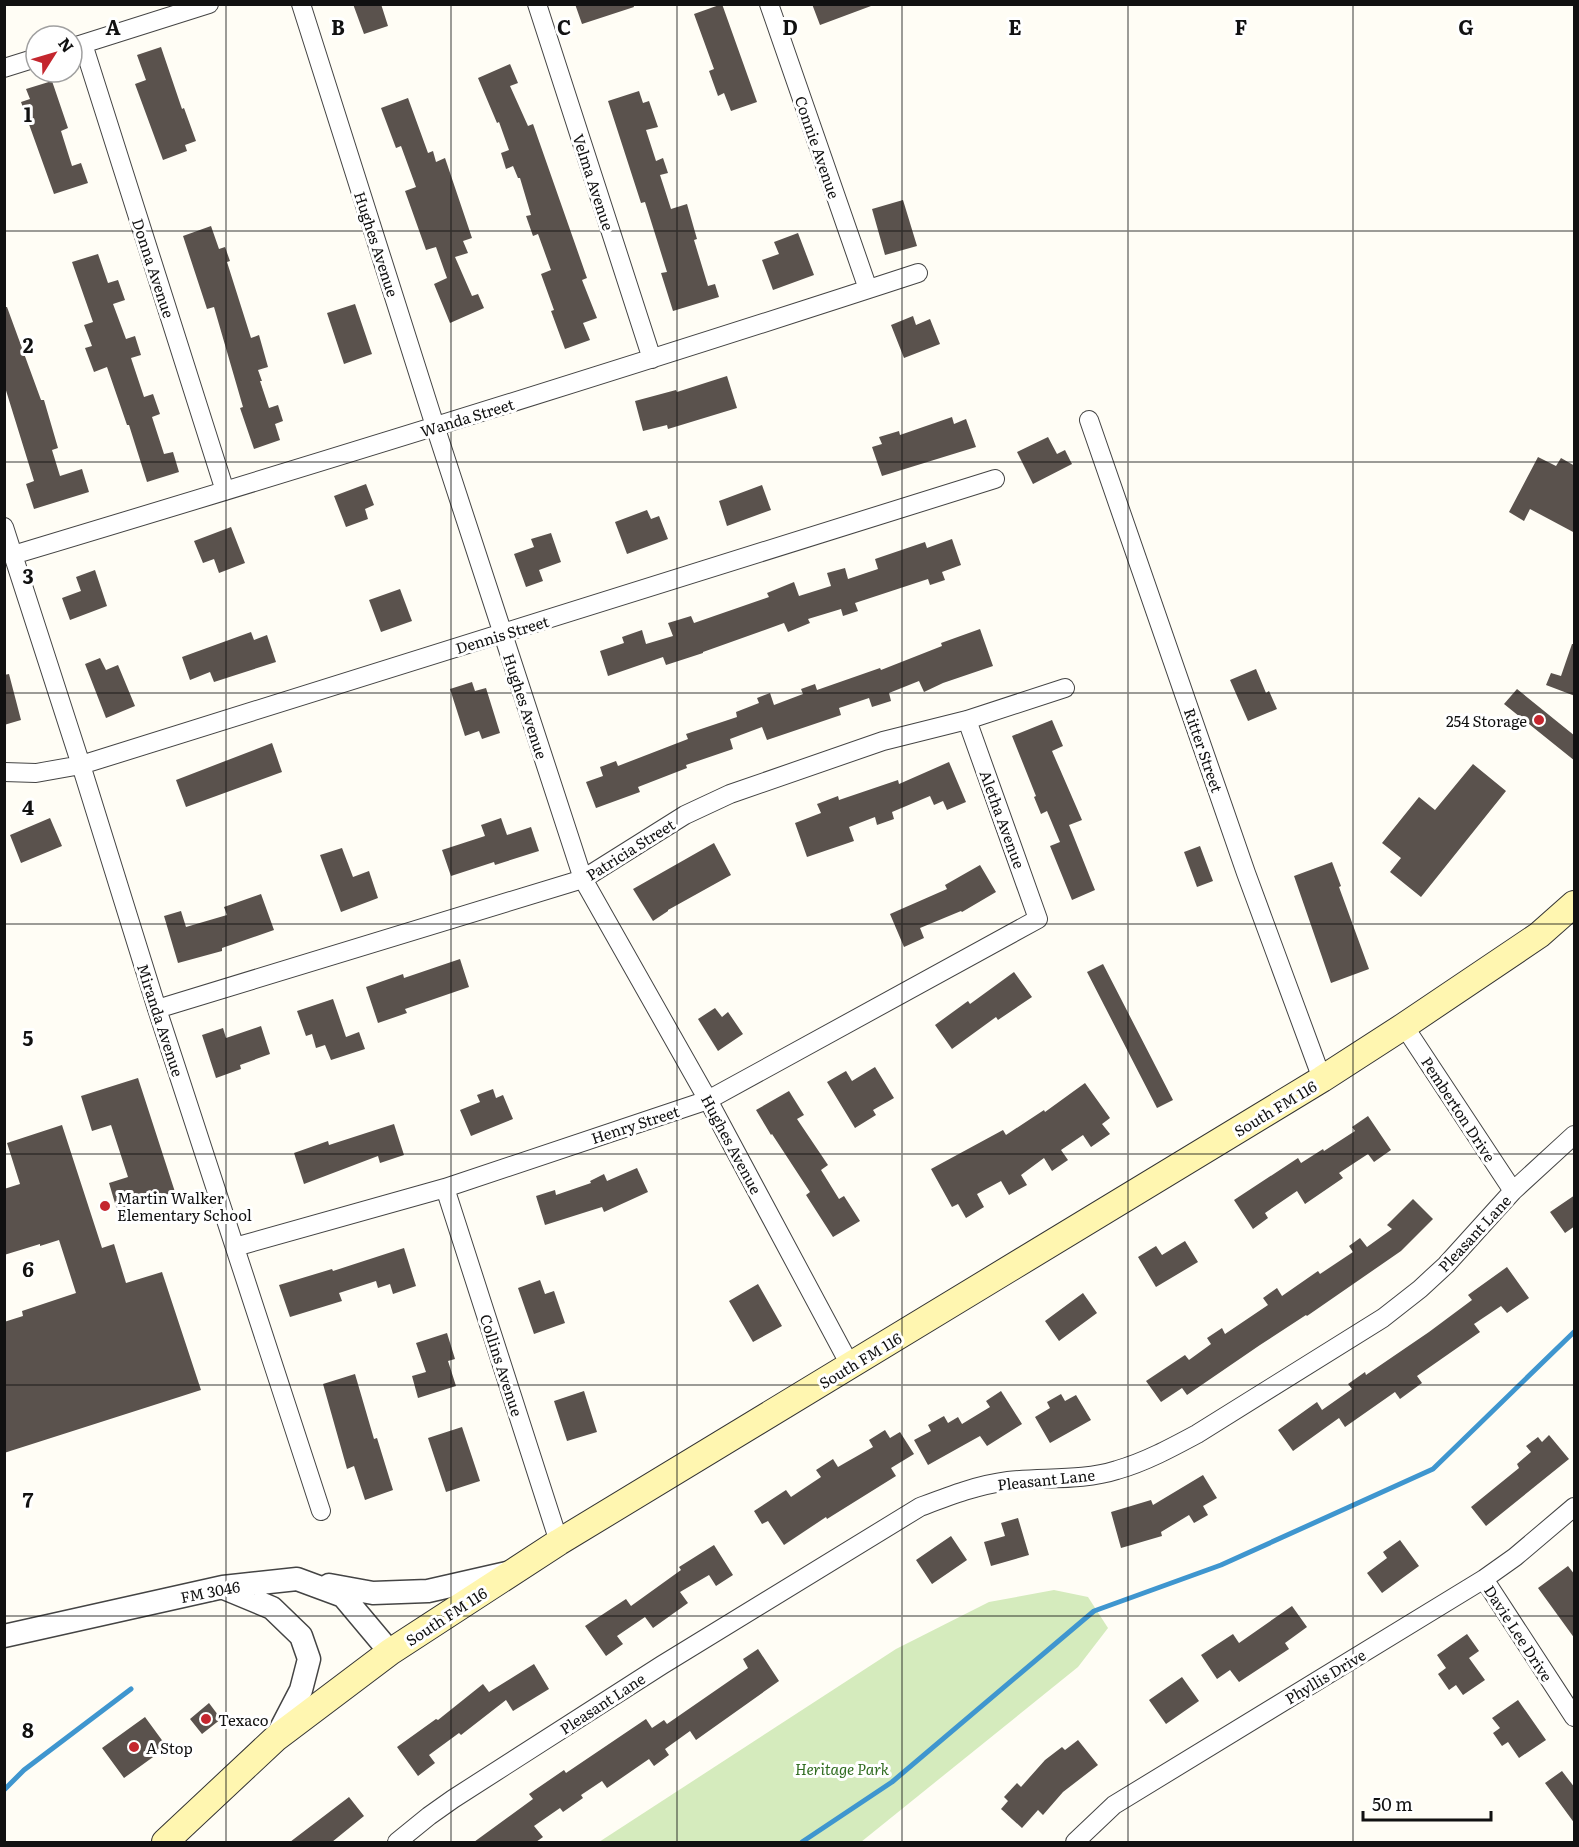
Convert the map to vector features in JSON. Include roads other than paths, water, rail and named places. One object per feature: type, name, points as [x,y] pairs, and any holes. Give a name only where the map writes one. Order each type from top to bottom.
[{"type":"main road","name":"South FM 116","points":[[165,1842],[276,1738],[390,1652],[560,1542],[1322,1079],[1539,935],[1575,904]]},
{"type":"street","points":[[84,44],[209,4]]},
{"type":"street","name":"Hughes Avenue","points":[[301,4],[435,426],[583,879],[708,1100],[850,1365]]},
{"type":"street","name":"Velma Avenue","points":[[537,4],[652,359]]},
{"type":"street","name":"Connie Avenue","points":[[769,4],[868,289]]},
{"type":"street","points":[[4,68],[24,62]]},
{"type":"street","name":"Donna Avenue","points":[[84,67],[225,491]]},
{"type":"street","name":"Wanda Street","points":[[13,555],[652,359],[918,273]]},
{"type":"street","name":"Ritter Street","points":[[1089,420],[1246,873],[1322,1079]]},
{"type":"street","name":"Dennis Street","points":[[4,772],[36,773],[81,765],[995,478]]},
{"type":"street","name":"Miranda Avenue","points":[[4,527],[157,1009],[321,1511]]},
{"type":"street","name":"Patricia Street","points":[[157,1009],[583,879],[685,815],[729,794],[883,741],[967,720],[1065,688]]},
{"type":"street","name":"Aletha Avenue","points":[[967,720],[1038,918]]},
{"type":"street","name":"Henry Street","points":[[235,1247],[445,1188],[708,1100],[1038,918]]},
{"type":"street","name":"Pemberton Drive","points":[[1404,1026],[1513,1191]]},
{"type":"street","name":"Pleasant Lane","points":[[397,1842],[453,1799],[662,1665],[920,1507],[960,1491],[1008,1481],[1065,1479],[1116,1471],[1167,1450],[1197,1434],[1392,1310],[1420,1289],[1446,1265],[1513,1191],[1575,1135]]},
{"type":"street","name":"Collins Avenue","points":[[445,1188],[560,1542]]},
{"type":"street","name":"Phyllis Drive","points":[[1075,1842],[1114,1805],[1484,1579],[1515,1557],[1575,1507]]},
{"type":"street","points":[[302,1580],[372,1593],[428,1591],[517,1570]]},
{"type":"street","name":"FM 3046","points":[[4,1636],[223,1587],[297,1579],[343,1596],[390,1652]]},
{"type":"street","name":"Davie Lee Drive","points":[[1484,1579],[1575,1717]]},
{"type":"street","points":[[223,1587],[272,1608],[301,1636],[309,1659],[302,1690],[276,1738]]},
{"type":"waterway","points":[[802,1842],[892,1782],[1094,1611],[1221,1565],[1433,1469],[1574,1332]]},
{"type":"waterway","points":[[4,1790],[24,1770],[131,1689]]},
{"type":"place","name":"254 Storage","points":[[1539,720]]},
{"type":"place","name":"Martin Walker Elementary School","points":[[105,1206]]},
{"type":"place","name":"Texaco","points":[[206,1719]]},
{"type":"place","name":"A Stop","points":[[134,1747]]},
{"type":"park label","name":"Heritage Park","points":[[842,1768]]}]
